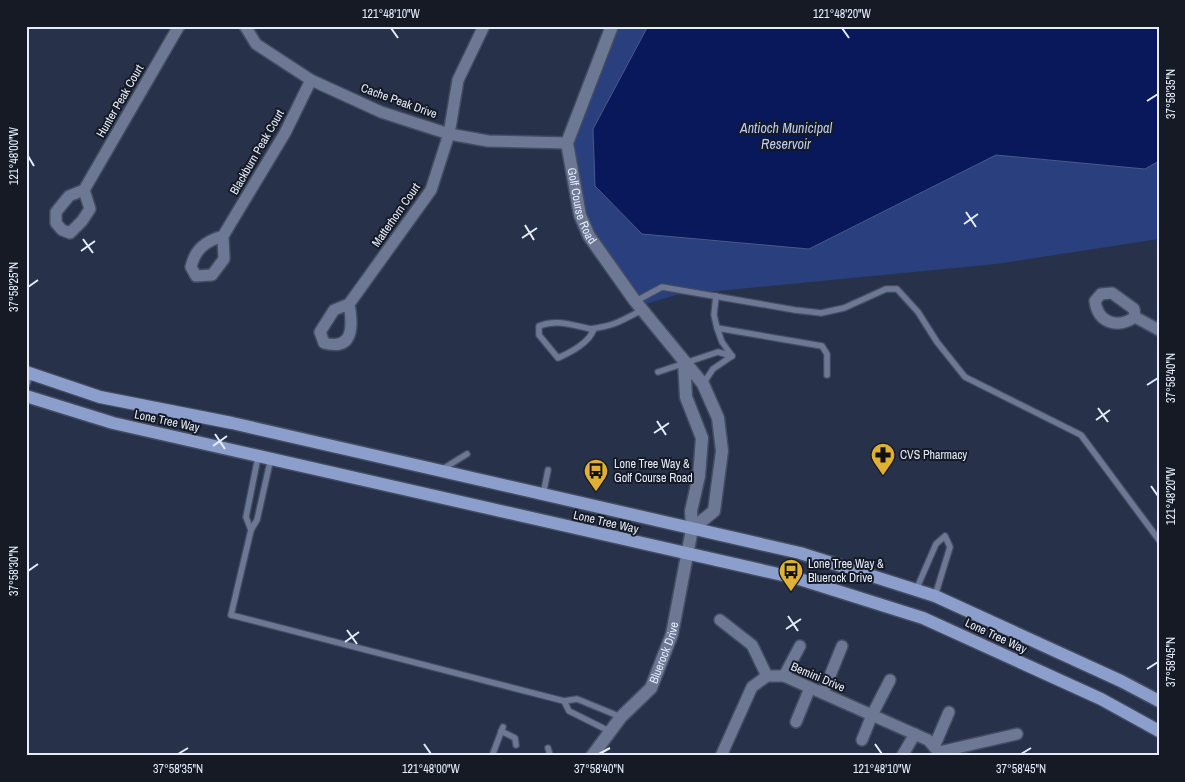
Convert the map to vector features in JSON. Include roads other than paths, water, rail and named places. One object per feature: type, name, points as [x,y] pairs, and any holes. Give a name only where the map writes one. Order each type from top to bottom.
[{"type":"main road","name":"Lone Tree Way","points":[[28,377],[100,397],[232,423],[800,553],[935,596],[1121,681],[1159,701]]},
{"type":"main road","name":"Lone Tree Way","points":[[26,396],[113,423],[687,555],[796,578],[923,618],[1101,699],[1159,731]]},
{"type":"street","name":"Hunter Peak Court","points":[[84,190],[179,26]]},
{"type":"street","name":"Cache Peak Drive","points":[[245,26],[256,44],[311,80],[381,112],[449,134],[488,141],[567,143]]},
{"type":"street","name":"Matterhorn Court","points":[[349,304],[431,190],[449,134],[458,80],[484,26]]},
{"type":"street","points":[[567,143],[612,26]]},
{"type":"street","name":"Blackburn Peak Court","points":[[223,236],[286,133],[311,80]]},
{"type":"street","name":"Golf Course Road","points":[[567,143],[580,216],[589,236],[638,306],[703,384],[718,418],[722,451],[714,511],[692,529]]},
{"type":"street","points":[[1135,317],[1159,330]]},
{"type":"street","points":[[684,361],[686,397],[702,438],[699,476],[691,511],[692,529]]},
{"type":"street","name":"Bluerock Drive","points":[[592,756],[620,717],[651,688],[672,634],[692,529]]},
{"type":"street","points":[[720,620],[752,646],[767,676],[752,687],[721,756]]},
{"type":"street","points":[[784,676],[800,646]]},
{"type":"street","points":[[823,693],[842,646]]},
{"type":"street","name":"Bemini Drive","points":[[767,676],[784,676],[928,740],[937,750]]},
{"type":"street","points":[[862,740],[872,715],[890,680]]},
{"type":"street","points":[[796,722],[810,688]]},
{"type":"street","points":[[949,712],[937,750],[1017,734]]},
{"type":"street","points":[[902,756],[915,734]]},
{"type":"lane","points":[[594,328],[592,334],[580,346],[558,358],[539,335],[538,330],[539,326],[562,322],[594,328],[612,326],[662,287],[821,313],[844,308],[886,289],[897,289],[918,312],[937,342],[965,377],[1081,435],[1159,540]]},
{"type":"lane","points":[[716,296],[714,315],[717,328],[722,342],[732,356]]},
{"type":"lane","points":[[717,328],[822,346],[827,354],[826,375]]},
{"type":"lane","points":[[658,372],[684,361],[718,352],[732,356]]},
{"type":"lane","points":[[703,384],[713,369],[732,356]]},
{"type":"lane","points":[[440,471],[467,454]]},
{"type":"lane","points":[[251,530],[246,517],[258,455]]},
{"type":"lane","points":[[271,458],[257,520],[251,530],[231,615],[564,701],[577,698],[620,717]]},
{"type":"lane","points":[[543,495],[548,470]]},
{"type":"lane","points":[[916,590],[936,544],[946,536],[950,547],[935,596]]},
{"type":"lane","points":[[564,701],[570,711],[609,731]]},
{"type":"lane","points":[[492,756],[502,729],[518,736],[516,745]]},
{"type":"water","name":"Antioch Municipal Reservoir","points":[[648,26],[1159,26],[1159,161],[1145,169],[996,155],[809,249],[642,234],[595,186],[593,129]]},
{"type":"place","name":"CVS Pharmacy","points":[[883,476]]},
{"type":"place","name":"Lone Tree Way & Golf Course Road","points":[[596,492]]},
{"type":"place","name":"Lone Tree Way & Bluerock Drive","points":[[791,592]]}]
